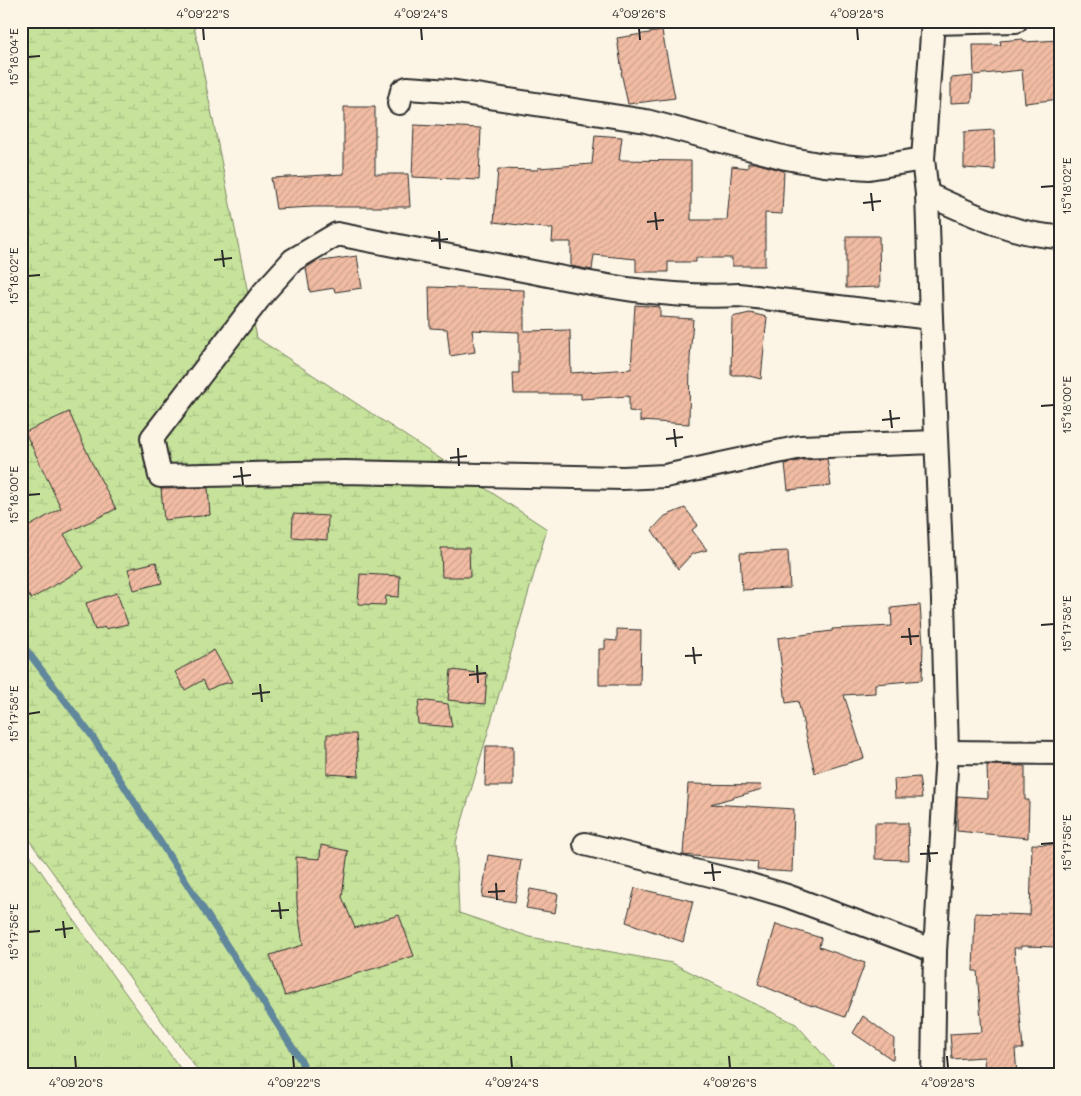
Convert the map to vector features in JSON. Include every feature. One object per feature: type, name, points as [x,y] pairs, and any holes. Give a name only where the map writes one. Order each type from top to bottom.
[{"type":"street","points":[[933,1075],[935,951],[946,752],[944,600],[927,194],[923,159],[933,22],[1016,21]]},
{"type":"street","points":[[399,103],[402,91],[407,88],[450,91],[646,121],[786,158],[824,165],[869,168],[923,159]]},
{"type":"street","points":[[927,194],[971,214],[1022,232],[1060,237]]},
{"type":"street","points":[[931,318],[739,295],[668,294],[583,282],[337,234],[294,260],[264,292],[152,438],[160,476],[344,472],[623,478],[666,476],[801,447],[936,442]]},
{"type":"street","points":[[946,752],[1060,753]]},
{"type":"street","points":[[585,844],[748,884],[786,896],[935,951]]},
{"type":"green space","points":[[21,21],[193,21],[257,338],[547,529],[456,842],[459,913],[530,937],[672,963],[796,1024],[841,1075],[201,1075],[21,829]]},
{"type":"green space","points":[[21,842],[100,958],[185,1075],[21,1075]]},
{"type":"building","points":[[662,31],[675,98],[628,104],[621,72],[617,38]]},
{"type":"building","points":[[1023,39],[1024,42],[1060,40],[1060,99],[1025,103],[1022,70],[974,75],[973,45],[1001,45],[1000,41]]},
{"type":"building","points":[[973,76],[972,102],[951,103],[951,78]]},
{"type":"building","points":[[344,107],[375,107],[375,174],[408,174],[410,207],[276,209],[271,178],[344,174]]},
{"type":"building","points":[[414,125],[481,128],[479,180],[412,177]]},
{"type":"building","points":[[994,130],[995,170],[964,168],[964,132]]},
{"type":"building","points":[[595,135],[622,137],[619,160],[691,161],[691,220],[727,220],[732,166],[748,168],[748,163],[755,163],[784,171],[782,214],[765,213],[765,266],[732,266],[732,258],[696,258],[696,262],[668,262],[668,272],[636,272],[636,259],[594,255],[592,270],[571,266],[571,242],[552,242],[553,229],[494,222],[498,169],[538,170],[538,168],[592,164]]},
{"type":"building","points":[[846,236],[879,236],[880,287],[846,288]]},
{"type":"building","points":[[357,256],[362,288],[335,292],[334,288],[310,292],[306,268],[315,262]]},
{"type":"building","points":[[429,287],[524,290],[524,331],[570,330],[571,373],[631,369],[635,305],[660,307],[660,317],[693,319],[690,358],[689,424],[640,421],[640,412],[629,411],[629,396],[581,399],[581,394],[514,394],[513,373],[519,373],[519,332],[472,330],[475,352],[450,356],[447,329],[430,328]]},
{"type":"building","points":[[750,313],[767,317],[761,379],[745,375],[731,375],[732,317]]},
{"type":"building","points":[[69,412],[91,461],[116,509],[64,534],[84,568],[31,599],[21,583],[21,531],[61,508],[25,432]]},
{"type":"building","points":[[827,459],[831,486],[788,490],[785,464],[803,460]]},
{"type":"building","points":[[208,488],[210,515],[164,520],[161,489]]},
{"type":"building","points":[[685,508],[698,525],[692,530],[707,550],[692,554],[678,569],[652,530],[665,516]]},
{"type":"building","points":[[293,514],[328,516],[327,540],[292,537]]},
{"type":"building","points":[[441,548],[469,548],[470,577],[442,577]]},
{"type":"building","points":[[788,551],[790,588],[742,590],[740,553]]},
{"type":"building","points":[[156,562],[162,583],[134,590],[128,569]]},
{"type":"building","points":[[360,574],[400,576],[399,597],[386,596],[385,605],[358,604]]},
{"type":"building","points":[[117,593],[128,624],[95,630],[86,603]]},
{"type":"building","points":[[920,605],[923,644],[922,680],[875,684],[875,693],[844,695],[864,758],[815,773],[798,701],[786,703],[778,638],[832,631],[832,629],[892,626],[891,608]]},
{"type":"building","points":[[617,629],[641,630],[640,685],[599,685],[599,649],[605,649],[605,640],[617,641]]},
{"type":"building","points":[[214,650],[232,682],[218,685],[208,690],[203,680],[185,690],[175,672]]},
{"type":"building","points":[[451,670],[487,674],[485,704],[448,700]]},
{"type":"building","points":[[420,700],[448,704],[452,727],[418,724],[417,713]]},
{"type":"building","points":[[327,734],[356,734],[359,776],[327,774]]},
{"type":"building","points":[[486,746],[513,746],[513,786],[485,786]]},
{"type":"building","points":[[987,765],[1025,766],[1025,800],[1029,800],[1028,838],[957,831],[957,796],[988,798]]},
{"type":"building","points":[[919,777],[922,798],[895,798],[894,779]]},
{"type":"building","points":[[688,784],[761,785],[762,789],[711,804],[794,809],[792,872],[757,870],[758,862],[683,855]]},
{"type":"building","points":[[875,823],[908,823],[909,860],[875,859]]},
{"type":"building","points":[[1032,844],[1060,845],[1060,947],[1021,946],[1021,948],[1014,948],[1023,1049],[1015,1049],[1017,1075],[985,1075],[984,1057],[952,1059],[950,1034],[982,1032],[977,971],[973,971],[975,913],[1030,915]]},
{"type":"building","points":[[321,845],[348,851],[342,897],[355,928],[399,915],[414,956],[285,996],[270,955],[303,945],[297,904],[296,857],[320,859]]},
{"type":"building","points":[[488,855],[521,860],[515,902],[482,897]]},
{"type":"building","points":[[635,888],[693,901],[683,942],[626,922]]},
{"type":"building","points":[[530,889],[558,894],[555,913],[526,908]]},
{"type":"building","points":[[776,924],[821,938],[819,947],[865,963],[845,1017],[758,984]]},
{"type":"building","points":[[863,1016],[894,1039],[893,1060],[853,1033]]},
{"type":"waterway","points":[[21,643],[92,736],[303,1064],[297,1075]]}]
